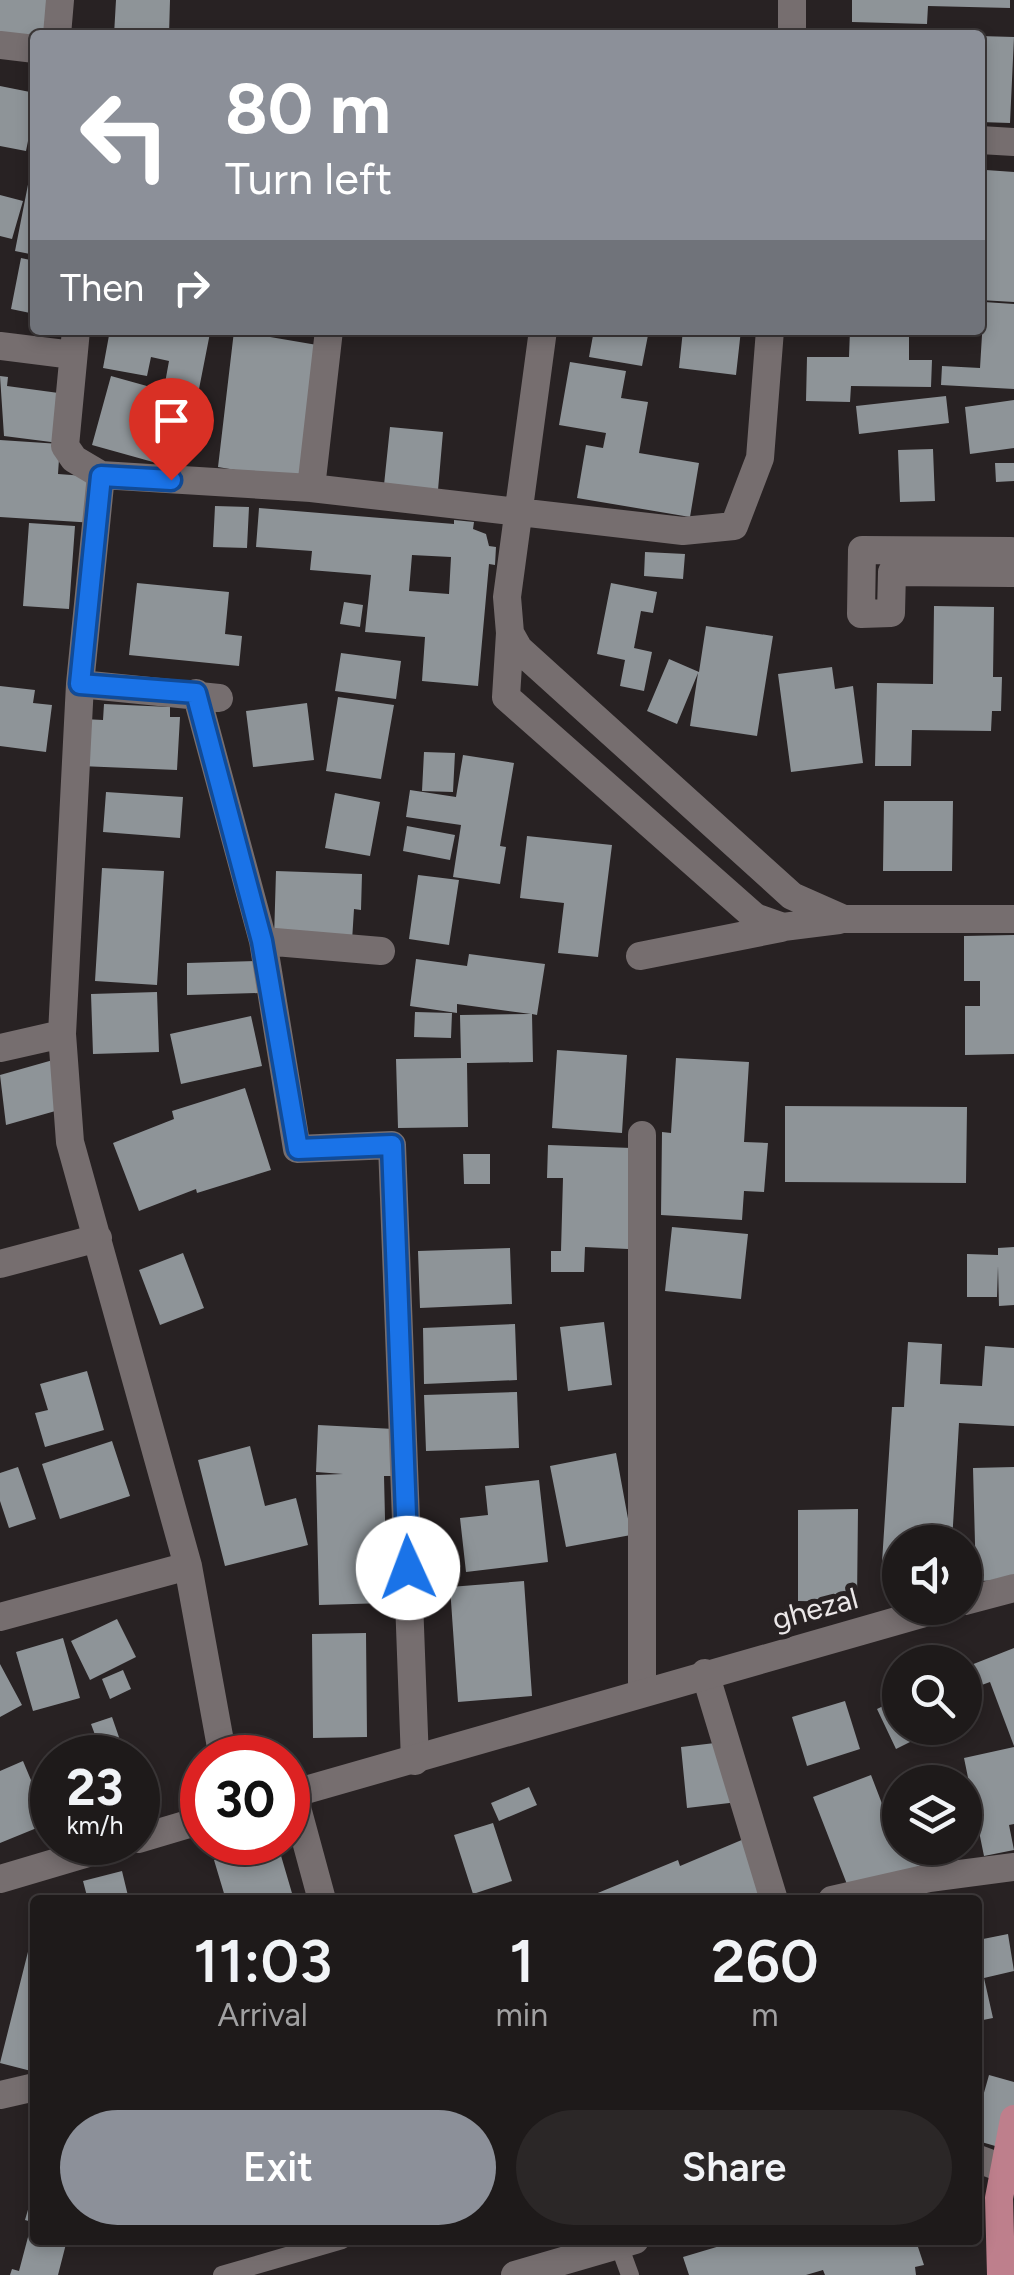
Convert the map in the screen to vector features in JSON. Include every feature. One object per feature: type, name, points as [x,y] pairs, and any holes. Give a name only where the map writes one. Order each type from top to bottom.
[{"type":"main road","points":[[1001,2274],[999,2198],[1011,2176],[1014,2119]]},
{"type":"street","points":[[58,30],[60,0]]},
{"type":"street","points":[[792,0],[792,30]]},
{"type":"street","points":[[0,46],[30,48]]},
{"type":"street","points":[[985,140],[1014,142]]},
{"type":"street","points":[[311,488],[328,335]]},
{"type":"street","points":[[543,335],[507,598],[510,633],[506,697],[755,917],[783,928]]},
{"type":"street","points":[[0,346],[74,342],[66,446],[74,458],[101,476],[311,488],[683,531],[734,526],[760,458],[770,335]]},
{"type":"street","points":[[101,476],[80,684],[62,1034],[70,1142],[188,1566],[219,1735]]},
{"type":"street","points":[[862,550],[1011,551],[1013,573],[892,572],[892,613],[861,614],[862,550]]},
{"type":"street","points":[[510,633],[519,650],[551,681],[756,867],[792,896],[844,920]]},
{"type":"street","points":[[80,684],[208,695],[262,941],[298,1149],[392,1145],[415,1761]]},
{"type":"street","points":[[640,956],[844,920],[1014,919]]},
{"type":"street","points":[[262,941],[380,951]]},
{"type":"street","points":[[0,1048],[62,1034]]},
{"type":"street","points":[[642,1134],[642,1690]]},
{"type":"street","points":[[0,1264],[98,1238]]},
{"type":"street","points":[[0,1616],[188,1566]]},
{"type":"street","points":[[982,1596],[1014,1588]]},
{"type":"street","name":"ghezal","points":[[310,1789],[415,1761],[642,1690],[882,1624]]},
{"type":"street","points":[[705,1673],[772,1895]]},
{"type":"street","points":[[310,1860],[320,1895]]},
{"type":"street","points":[[0,1880],[49,1865]]},
{"type":"street","points":[[854,1895],[929,1878],[1014,1866]]},
{"type":"street","points":[[0,2096],[30,2088]]},
{"type":"street","points":[[982,2161],[1011,2176]]},
{"type":"street","points":[[515,2275],[589,2246]]},
{"type":"lane","points":[[222,2275],[325,2245]]},
{"type":"lane","points":[[627,2245],[630,2275]]},
{"type":"building","points":[[0,0],[53,0],[50,30],[30,30],[30,44],[0,41]]},
{"type":"building","points":[[116,0],[170,0],[169,30],[114,30]]},
{"type":"building","points":[[852,0],[1010,0],[1010,8],[928,6],[927,24],[852,22]]},
{"type":"building","points":[[985,36],[1014,37],[1010,123],[985,122]]},
{"type":"building","points":[[0,86],[30,92],[30,141],[26,151],[0,146]]},
{"type":"building","points":[[986,170],[1014,172],[1014,302],[985,300]]},
{"type":"building","points":[[30,174],[30,254],[15,251]]},
{"type":"building","points":[[0,195],[23,201],[12,239],[0,236]]},
{"type":"building","points":[[21,258],[30,260],[30,313],[11,309]]},
{"type":"building","points":[[985,302],[1014,304],[1014,389],[941,385],[942,366],[980,368]]},
{"type":"building","points":[[109,335],[210,335],[199,389],[165,383],[169,361],[151,357],[147,376],[103,368]]},
{"type":"building","points":[[234,335],[323,346],[301,481],[218,467]]},
{"type":"building","points":[[593,335],[648,335],[642,366],[589,357]]},
{"type":"building","points":[[682,335],[740,335],[736,375],[679,368]]},
{"type":"building","points":[[850,335],[909,335],[909,360],[932,360],[931,387],[851,386],[850,402],[806,401],[807,357],[849,357]]},
{"type":"building","points":[[570,362],[626,371],[621,398],[648,402],[639,453],[699,463],[690,517],[577,498],[586,445],[603,448],[606,433],[559,425]]},
{"type":"building","points":[[0,376],[8,377],[7,386],[66,394],[59,443],[4,436]]},
{"type":"building","points":[[111,376],[172,393],[153,462],[92,445]]},
{"type":"building","points":[[946,396],[949,423],[859,434],[856,406]]},
{"type":"building","points":[[1014,400],[1014,448],[970,454],[965,407]]},
{"type":"building","points":[[390,427],[443,432],[438,490],[384,485]]},
{"type":"building","points":[[0,440],[60,444],[58,474],[98,477],[95,523],[0,517]]},
{"type":"building","points":[[933,449],[935,501],[900,502],[898,450]]},
{"type":"building","points":[[995,463],[1014,463],[1014,481],[996,482]]},
{"type":"building","points":[[215,506],[249,507],[247,548],[213,547]]},
{"type":"building","points":[[259,508],[454,524],[454,520],[474,522],[473,529],[486,534],[489,546],[496,547],[495,565],[489,564],[478,686],[422,681],[425,637],[365,632],[371,575],[310,570],[312,551],[256,547]],"holes":[[[412,555],[451,557],[449,594],[409,591]]]},
{"type":"building","points":[[29,523],[75,526],[69,609],[23,606]]},
{"type":"building","points":[[645,552],[685,554],[683,579],[644,576]]},
{"type":"building","points":[[137,583],[229,592],[225,634],[242,636],[239,666],[129,655]]},
{"type":"building","points":[[611,583],[657,592],[653,613],[641,611],[634,648],[652,652],[644,691],[620,686],[625,660],[597,654]]},
{"type":"building","points":[[344,602],[363,605],[360,627],[340,624]]},
{"type":"building","points":[[934,606],[994,607],[993,677],[1002,677],[1001,711],[992,711],[991,731],[912,730],[911,766],[875,766],[877,683],[933,684]]},
{"type":"building","points":[[706,626],[773,636],[757,736],[690,726],[698,673],[677,724],[647,711],[669,659],[699,672]]},
{"type":"building","points":[[341,653],[401,661],[396,699],[335,691]]},
{"type":"building","points":[[832,667],[835,689],[853,686],[863,763],[791,772],[778,674]]},
{"type":"building","points":[[0,686],[35,690],[33,703],[52,705],[46,752],[0,746]]},
{"type":"building","points":[[338,697],[394,705],[381,779],[326,771]]},
{"type":"building","points":[[307,703],[314,760],[253,767],[246,711]]},
{"type":"building","points":[[104,704],[170,707],[170,717],[180,717],[177,770],[80,766],[83,719],[103,720]]},
{"type":"building","points":[[424,752],[455,753],[453,792],[422,791]]},
{"type":"building","points":[[463,755],[514,763],[500,846],[506,847],[500,884],[453,877],[461,825],[406,817],[410,790],[456,797]]},
{"type":"building","points":[[106,792],[183,797],[180,838],[103,832]]},
{"type":"building","points":[[335,793],[380,802],[370,856],[325,848]]},
{"type":"building","points":[[884,801],[953,801],[952,871],[883,871]]},
{"type":"building","points":[[407,826],[455,835],[450,860],[403,851]]},
{"type":"building","points":[[527,836],[612,845],[598,957],[558,953],[564,903],[520,898]]},
{"type":"building","points":[[102,868],[164,871],[157,985],[95,981]]},
{"type":"building","points":[[276,871],[362,874],[361,910],[354,909],[352,941],[274,939]]},
{"type":"building","points":[[418,875],[459,880],[449,945],[409,939]]},
{"type":"building","points":[[1014,935],[1014,1054],[965,1055],[965,1006],[980,1006],[980,981],[964,981],[964,936]]},
{"type":"building","points":[[469,954],[545,964],[537,1015],[532,1014],[533,1062],[467,1063],[468,1127],[398,1128],[396,1059],[461,1058],[460,1015],[531,1014],[457,1004],[457,1013],[410,1006],[416,959],[467,966]]},
{"type":"building","points":[[258,961],[259,993],[187,995],[187,963]]},
{"type":"building","points":[[157,992],[159,1052],[93,1054],[91,994]]},
{"type":"building","points":[[415,1012],[452,1013],[451,1038],[414,1037]]},
{"type":"building","points":[[251,1016],[262,1066],[181,1084],[170,1034]]},
{"type":"building","points":[[557,1050],[627,1055],[622,1133],[552,1128]]},
{"type":"building","points":[[676,1058],[749,1062],[744,1142],[768,1143],[764,1192],[744,1191],[742,1220],[661,1215],[662,1132],[671,1133]]},
{"type":"building","points":[[53,1060],[66,1108],[6,1125],[0,1075]]},
{"type":"building","points":[[245,1088],[271,1170],[197,1193],[196,1189],[139,1211],[113,1143],[174,1119],[172,1111]]},
{"type":"building","points":[[785,1106],[967,1107],[966,1183],[785,1182]]},
{"type":"building","points":[[548,1145],[632,1148],[628,1249],[585,1247],[584,1272],[551,1272],[551,1251],[561,1251],[563,1178],[547,1178]]},
{"type":"building","points":[[463,1154],[490,1154],[490,1184],[464,1184]]},
{"type":"building","points":[[672,1227],[748,1234],[741,1299],[665,1291]]},
{"type":"building","points":[[1014,1247],[1014,1305],[999,1306],[998,1266],[997,1297],[967,1297],[967,1254],[998,1255],[998,1248]]},
{"type":"building","points":[[510,1248],[512,1304],[420,1308],[418,1251]]},
{"type":"building","points":[[183,1253],[204,1308],[160,1325],[139,1270]]},
{"type":"building","points":[[604,1322],[612,1385],[568,1391],[560,1327]]},
{"type":"building","points":[[515,1324],[517,1380],[424,1384],[423,1328]]},
{"type":"building","points":[[908,1342],[942,1344],[940,1384],[982,1386],[985,1346],[1014,1348],[1014,1426],[959,1423],[953,1525],[884,1525],[892,1407],[904,1407]]},
{"type":"building","points":[[87,1371],[104,1430],[45,1447],[35,1413],[48,1410],[40,1384]]},
{"type":"building","points":[[517,1392],[519,1448],[426,1451],[424,1395]]},
{"type":"building","points":[[318,1425],[394,1429],[392,1476],[384,1476],[387,1603],[319,1605],[316,1475],[343,1474],[316,1472]]},
{"type":"building","points":[[112,1441],[130,1496],[60,1519],[42,1464]]},
{"type":"building","points":[[250,1446],[265,1506],[296,1498],[308,1545],[225,1566],[198,1460]]},
{"type":"building","points":[[616,1453],[631,1535],[566,1547],[550,1466]]},
{"type":"building","points":[[18,1467],[36,1519],[9,1528],[0,1501],[0,1473]]},
{"type":"building","points":[[1014,1467],[1014,1580],[982,1581],[982,1525],[975,1525],[973,1468]]},
{"type":"building","points":[[539,1480],[548,1562],[466,1572],[460,1518],[488,1515],[485,1486]]},
{"type":"building","points":[[858,1509],[857,1602],[798,1601],[798,1510]]},
{"type":"building","points":[[524,1581],[532,1696],[458,1702],[450,1587]]},
{"type":"building","points":[[117,1619],[136,1657],[90,1680],[71,1641]]},
{"type":"building","points":[[366,1633],[367,1737],[313,1738],[312,1634]]},
{"type":"building","points":[[63,1638],[80,1698],[33,1711],[16,1652]]},
{"type":"building","points":[[1014,1648],[1014,1746],[990,1682],[982,1685],[982,1661]]},
{"type":"building","points":[[0,1664],[22,1705],[0,1717]]},
{"type":"building","points":[[123,1670],[131,1689],[110,1699],[102,1679]]},
{"type":"building","points":[[845,1701],[860,1749],[807,1766],[792,1717]]},
{"type":"building","points":[[112,1717],[118,1735],[95,1735],[91,1724]]},
{"type":"building","points":[[732,1741],[738,1802],[687,1808],[681,1747]]},
{"type":"building","points":[[1014,1747],[1014,1824],[1009,1825],[1014,1850],[984,1856],[982,1765],[965,1765],[964,1758]]},
{"type":"building","points":[[23,1761],[30,1778],[30,1831],[0,1843],[0,1771]]},
{"type":"building","points":[[871,1775],[882,1804],[882,1865],[922,1865],[850,1892],[813,1797]]},
{"type":"building","points":[[529,1787],[537,1805],[499,1821],[491,1803]]},
{"type":"building","points":[[493,1823],[512,1881],[473,1894],[454,1835]]},
{"type":"building","points":[[744,1839],[765,1892],[593,1895],[678,1860],[680,1866]]},
{"type":"building","points":[[216,1865],[284,1865],[293,1895],[224,1895]]},
{"type":"building","points":[[122,1871],[128,1895],[87,1895],[83,1881]]},
{"type":"building","points":[[1008,1934],[1014,1971],[984,1978],[993,2018],[982,2020],[982,1939]]},
{"type":"building","points":[[30,1944],[30,2071],[0,2063]]},
{"type":"building","points":[[989,2075],[1014,2082],[1014,2135],[1009,2150],[982,2142],[982,2100]]},
{"type":"building","points":[[30,2230],[30,2245],[66,2245],[58,2275],[10,2275],[12,2269],[19,2271]]},
{"type":"building","points":[[723,2245],[917,2245],[924,2265],[915,2267],[916,2275],[825,2275],[823,2270],[806,2275],[689,2275],[683,2257]]},
{"type":"route","points":[[171,480],[101,476],[80,684],[196,693],[262,941],[284,1092],[298,1149],[392,1145],[408,1568]]}]
